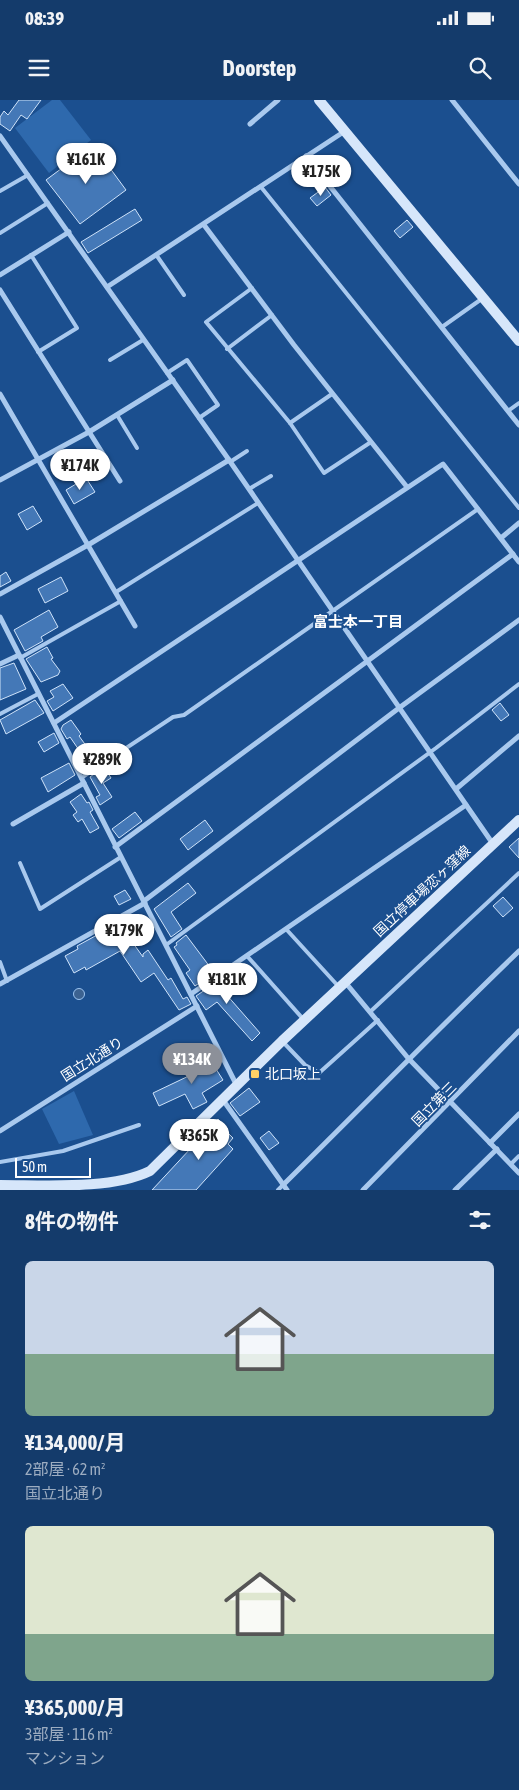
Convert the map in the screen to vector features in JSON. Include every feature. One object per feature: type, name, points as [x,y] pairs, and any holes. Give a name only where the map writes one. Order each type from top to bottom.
[{"type":"main road","points":[[319,100],[519,341]]},
{"type":"main road","name":"国立停車場恋ヶ窪線","points":[[0,1185],[104,1186],[140,1177],[150,1171],[236,1084],[519,820]]},
{"type":"street","points":[[250,124],[278,100]]},
{"type":"street","points":[[452,100],[519,184]]},
{"type":"street","points":[[107,287],[204,226],[345,131]]},
{"type":"street","points":[[1,138],[249,489],[366,662],[493,844]]},
{"type":"street","points":[[306,156],[519,425]]},
{"type":"street","points":[[204,226],[332,394],[407,487]]},
{"type":"street","points":[[0,275],[69,232]]},
{"type":"street","points":[[0,290],[120,481]]},
{"type":"street","points":[[0,480],[89,432],[173,380]]},
{"type":"street","points":[[0,394],[135,626]]},
{"type":"street","points":[[0,594],[88,545],[229,461]]},
{"type":"street","points":[[54,723],[443,464],[519,562]]},
{"type":"street","points":[[501,538],[519,523]]},
{"type":"street","points":[[115,847],[513,554]]},
{"type":"street","points":[[0,617],[236,1084]]},
{"type":"street","points":[[0,984],[144,902],[399,708],[519,620]]},
{"type":"street","points":[[0,664],[19,657]]},
{"type":"street","points":[[456,789],[519,736]]},
{"type":"street","points":[[13,824],[83,781]]},
{"type":"street","points":[[191,994],[466,805]]},
{"type":"street","points":[[222,1100],[285,1188],[408,1058],[519,951]]},
{"type":"street","points":[[342,985],[371,1011],[408,1058],[519,1172]]},
{"type":"street","name":"国立北通り","points":[[0,1131],[197,1006]]},
{"type":"street","name":"国立第三","points":[[363,1190],[519,1032]]},
{"type":"street","points":[[490,1143],[519,1114]]},
{"type":"street","points":[[455,1190],[496,1149]]},
{"type":"lane","points":[[0,191],[28,175]]},
{"type":"lane","points":[[261,187],[519,508]]},
{"type":"lane","points":[[0,233],[48,203]]},
{"type":"lane","points":[[32,256],[77,328],[38,352]]},
{"type":"lane","points":[[157,256],[184,295]]},
{"type":"lane","points":[[252,288],[206,322],[290,423],[324,473],[371,442]]},
{"type":"lane","points":[[442,327],[483,298]]},
{"type":"lane","points":[[227,349],[272,315]]},
{"type":"lane","points":[[110,360],[143,340]]},
{"type":"lane","points":[[167,373],[187,360],[218,405],[199,418]]},
{"type":"lane","points":[[290,423],[332,394]]},
{"type":"lane","points":[[508,411],[519,403]]},
{"type":"lane","points":[[117,415],[137,448]]},
{"type":"lane","points":[[229,461],[247,451]]},
{"type":"lane","points":[[249,489],[271,476]]},
{"type":"lane","points":[[116,592],[258,503]]},
{"type":"lane","points":[[83,781],[173,718],[184,715],[478,509]]},
{"type":"lane","points":[[19,657],[121,601]]},
{"type":"lane","points":[[166,945],[519,684]]},
{"type":"lane","points":[[0,714],[38,694]]},
{"type":"lane","points":[[20,863],[40,909],[121,857]]},
{"type":"lane","points":[[371,1011],[519,873]]},
{"type":"lane","points":[[286,929],[342,985]]},
{"type":"lane","points":[[247,956],[304,1020]]},
{"type":"lane","points":[[0,962],[7,981]]},
{"type":"lane","points":[[282,1041],[305,1065],[319,1074],[378,1020]]},
{"type":"lane","points":[[0,1162],[63,1151],[139,1125]]},
{"type":"lane","points":[[511,1164],[519,1156]]},
{"type":"lane","points":[[278,1190],[285,1188]]},
{"type":"shaded area","points":[[52,100],[60,100],[91,140],[49,173],[15,128]]},
{"type":"shaded area","points":[[79,988],[85,994],[79,1000],[73,994]]},
{"type":"shaded area","points":[[74,1091],[93,1135],[59,1144],[42,1109]]},
{"type":"building","points":[[19,100],[41,100],[27,119],[21,115],[10,131],[0,124],[0,117],[4,111],[8,115]]},
{"type":"building","points":[[93,145],[126,190],[80,224],[46,180]]},
{"type":"building","points":[[325,187],[331,195],[317,206],[310,198]]},
{"type":"building","points":[[135,209],[142,220],[88,253],[81,242]]},
{"type":"building","points":[[407,220],[413,227],[400,238],[394,231]]},
{"type":"building","points":[[86,478],[95,492],[74,504],[66,490]]},
{"type":"building","points":[[33,506],[42,521],[27,530],[18,514]]},
{"type":"building","points":[[6,572],[11,581],[0,587],[0,576]]},
{"type":"building","points":[[61,577],[68,591],[45,603],[38,589]]},
{"type":"building","points":[[49,610],[58,627],[41,637],[43,641],[25,651],[14,630]]},
{"type":"building","points":[[47,647],[53,658],[51,659],[60,671],[58,675],[41,682],[26,659]]},
{"type":"building","points":[[14,663],[26,689],[0,700],[0,668]]},
{"type":"building","points":[[63,684],[73,698],[53,711],[47,701],[54,697],[50,691]]},
{"type":"building","points":[[35,700],[44,713],[6,734],[0,720]]},
{"type":"building","points":[[500,703],[509,715],[501,721],[492,710]]},
{"type":"building","points":[[71,720],[81,734],[79,736],[98,762],[83,771],[76,757],[81,753],[70,737],[67,739],[61,729],[63,725]]},
{"type":"building","points":[[54,733],[59,743],[44,752],[38,742]]},
{"type":"building","points":[[69,763],[75,775],[48,792],[41,778]]},
{"type":"building","points":[[102,768],[105,768],[111,778],[103,783],[112,797],[100,805],[96,797],[100,795],[90,777]]},
{"type":"building","points":[[81,794],[87,803],[89,802],[93,810],[90,812],[99,828],[90,833],[82,819],[78,822],[73,815],[77,812],[70,802]]},
{"type":"building","points":[[135,812],[142,821],[119,838],[112,829]]},
{"type":"building","points":[[205,820],[213,831],[188,850],[180,839]]},
{"type":"building","points":[[519,838],[519,858],[509,847]]},
{"type":"building","points":[[188,883],[196,893],[171,912],[182,929],[171,937],[154,909]]},
{"type":"building","points":[[125,890],[131,899],[119,905],[114,896]]},
{"type":"building","points":[[503,897],[513,908],[503,917],[493,906]]},
{"type":"building","points":[[128,918],[132,925],[142,920],[148,933],[133,943],[143,957],[143,954],[148,950],[168,980],[171,978],[183,999],[187,997],[191,1004],[179,1010],[154,973],[141,982],[120,951],[86,970],[85,967],[74,973],[65,956],[78,949],[77,946]]},
{"type":"building","points":[[186,935],[210,967],[199,976],[202,981],[195,986],[186,973],[190,970],[174,947]]},
{"type":"building","points":[[227,975],[235,986],[225,993],[260,1033],[252,1041],[217,1002],[206,1010],[196,996]]},
{"type":"building","points":[[209,1058],[223,1080],[202,1093],[207,1102],[193,1109],[185,1094],[159,1106],[153,1093],[195,1073],[192,1066]]},
{"type":"building","points":[[249,1088],[260,1102],[240,1116],[230,1103]]},
{"type":"building","points":[[218,1119],[228,1129],[226,1131],[233,1138],[228,1144],[233,1149],[196,1190],[152,1190]]},
{"type":"building","points":[[269,1131],[279,1143],[269,1150],[260,1138]]},
{"type":"place","name":"北口坂上","points":[[255,1074]]},
{"type":"district","name":"富士本一丁目","points":[[358,622]]}]
